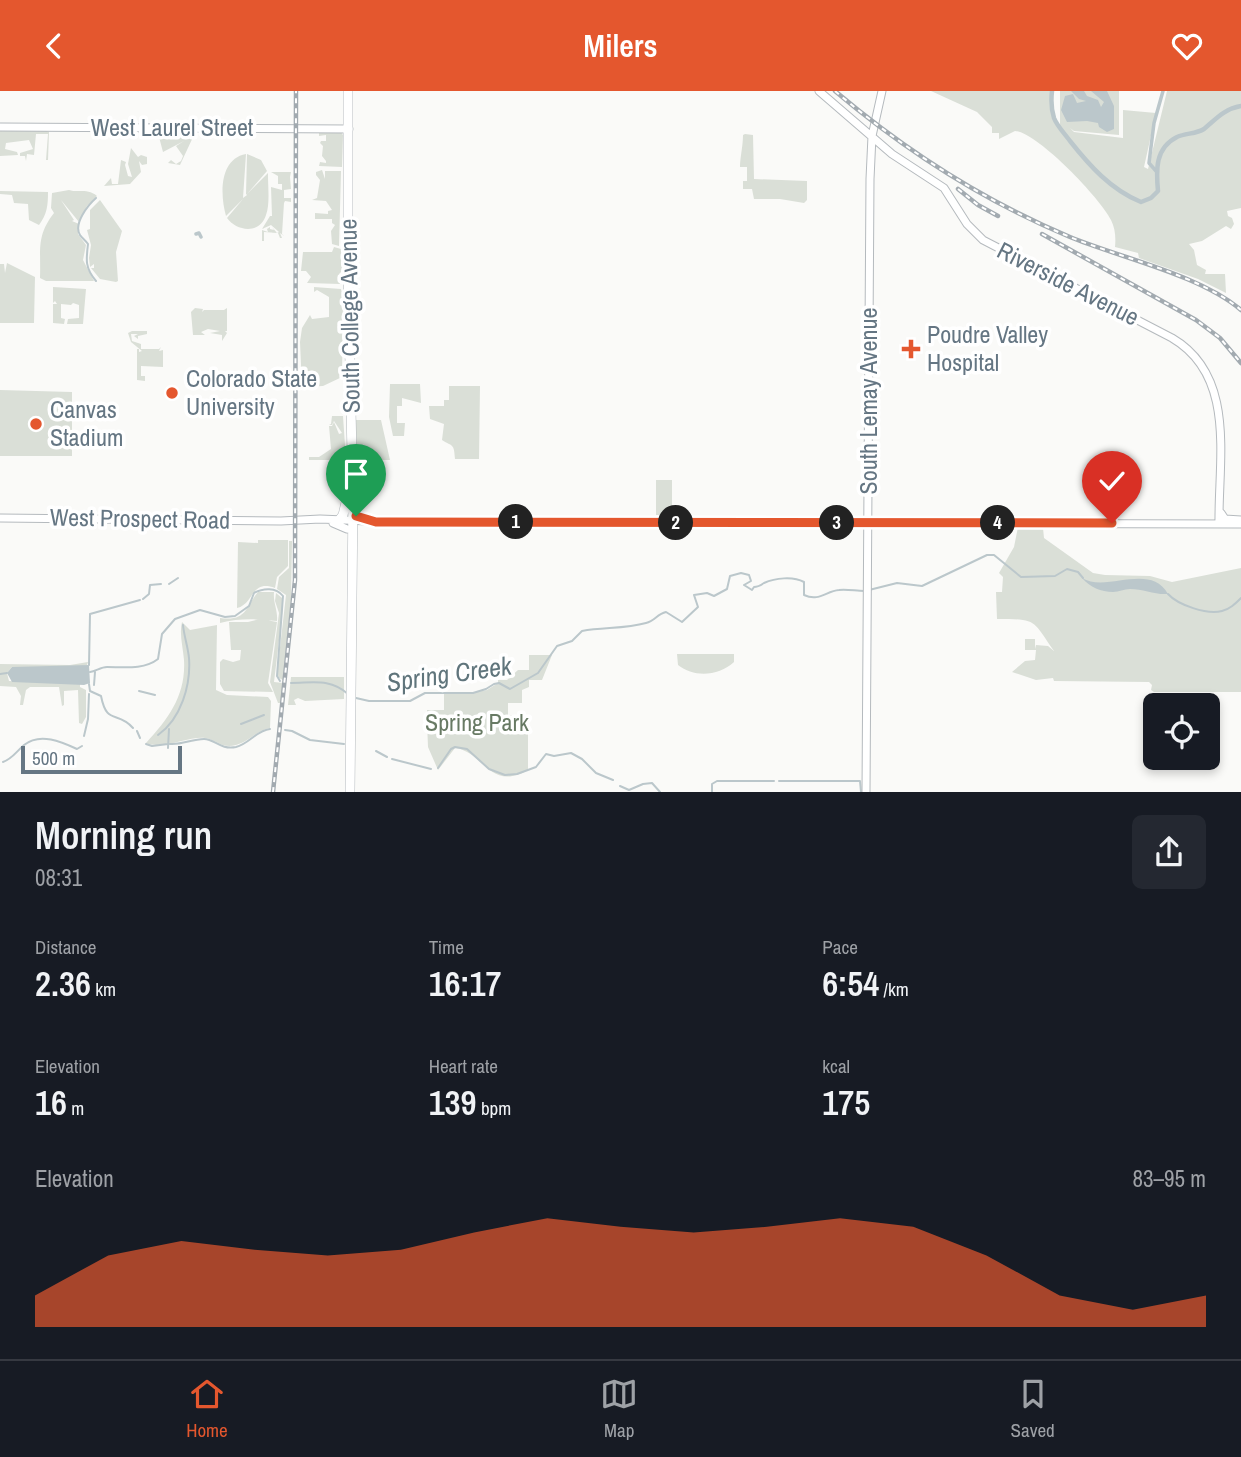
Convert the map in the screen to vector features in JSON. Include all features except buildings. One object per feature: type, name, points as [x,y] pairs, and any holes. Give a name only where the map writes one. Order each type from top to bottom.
[{"type":"highway","name":"South College Avenue","points":[[346,91],[349,385],[353,485],[347,521]]},
{"type":"highway","name":"South College Avenue","points":[[346,174],[344,382],[348,464],[348,792]]},
{"type":"highway","points":[[344,213],[348,226]]},
{"type":"highway","points":[[348,464],[351,466],[353,485]]},
{"type":"main road","name":"Riverside Avenue","points":[[819,91],[881,145],[944,188],[967,224],[983,240],[1169,336],[1192,353],[1210,377],[1218,402],[1219,522]]},
{"type":"main road","name":"South Lemay Avenue","points":[[866,792],[870,135],[880,95]]},
{"type":"main road","name":"West Laurel Street","points":[[0,127],[346,129]]},
{"type":"main road","name":"South Lemay Avenue","points":[[870,135],[870,179]]},
{"type":"main road","points":[[871,149],[881,145]]},
{"type":"main road","points":[[1219,509],[1224,518],[1241,521]]},
{"type":"main road","name":"West Prospect Road","points":[[0,518],[347,521]]},
{"type":"main road","points":[[347,521],[1184,525],[1241,521]]},
{"type":"main road","points":[[347,521],[376,522]]},
{"type":"green space","points":[[931,91],[1052,91],[1053,110],[1060,128],[1060,91],[1119,91],[1119,135],[1074,131],[1070,128],[1074,132],[1123,138],[1123,110],[1156,113],[1144,167],[1148,169],[1167,91],[1241,91],[1241,208],[1227,211],[1234,224],[1231,229],[1226,226],[1202,241],[1189,244],[1194,250],[1197,265],[1206,270],[1205,274],[1225,274],[1226,293],[1198,279],[1139,258],[1138,253],[1115,247],[1113,226],[1105,210],[1053,154],[1025,134],[1015,131],[999,139],[999,133],[992,133],[992,127],[977,112]]},
{"type":"green space","points":[[0,130],[49,132],[48,160],[48,134],[36,134],[34,155],[27,154],[26,161],[25,156],[20,156],[20,153],[33,149],[29,140],[6,143],[5,149],[17,152],[18,155],[0,156]]},
{"type":"green space","points":[[162,131],[193,131],[189,137],[194,135],[180,165],[168,163],[171,160],[176,164],[181,161],[183,156],[176,146],[184,141],[163,152],[159,137],[162,138]]},
{"type":"green space","points":[[340,131],[343,135],[342,167],[319,166],[320,162],[326,163],[320,143],[326,141],[326,135],[319,136],[319,132]]},
{"type":"green space","points":[[745,134],[753,135],[754,179],[807,181],[807,200],[804,203],[754,199],[752,189],[743,189],[743,181],[747,181],[747,167],[740,167]]},
{"type":"green space","points":[[131,148],[138,157],[147,157],[147,164],[142,165],[139,161],[141,172],[130,184],[104,186],[111,178],[112,184],[118,184],[121,160],[126,162],[128,176],[132,177],[128,164]]},
{"type":"green space","points":[[246,154],[243,198],[247,195],[246,194],[247,154],[261,160],[267,171],[247,194],[268,173],[267,211],[259,226],[248,229],[236,226],[227,218],[243,199],[226,216],[223,198],[226,170],[237,157]]},
{"type":"green space","points":[[322,170],[325,179],[325,171],[341,171],[339,246],[332,244],[331,231],[335,225],[332,219],[315,219],[315,213],[328,214],[328,211],[332,210],[326,201],[312,200],[317,198],[320,180],[316,172]]},
{"type":"green space","points":[[271,172],[291,172],[291,189],[284,190],[284,198],[291,198],[291,202],[284,203],[284,236],[280,233],[282,238],[271,225],[262,229],[272,216],[271,187],[282,190],[282,184],[278,184],[278,176]]},
{"type":"green space","points":[[69,190],[90,192],[97,196],[87,206],[79,222],[61,200],[74,220],[72,221],[79,224],[78,234],[86,245],[83,260],[94,281],[46,281],[40,278],[42,236],[54,213],[51,208],[52,193]]},
{"type":"green space","points":[[0,191],[48,192],[46,210],[39,225],[29,220],[28,204],[14,203],[12,195],[0,194]]},
{"type":"green space","points":[[100,200],[122,231],[116,252],[116,282],[100,279],[91,268],[94,268],[94,264],[90,267],[91,245],[87,230],[90,229],[90,210]]},
{"type":"green space","points":[[270,227],[274,230],[272,227],[277,233],[264,232],[262,241],[262,230],[268,232]]},
{"type":"green space","points":[[334,247],[341,249],[340,284],[307,283],[311,277],[306,271],[301,271],[303,252],[332,252]]},
{"type":"green space","points":[[7,263],[35,277],[34,323],[0,323],[0,264],[4,264],[5,273]]},
{"type":"green space","points":[[53,287],[86,289],[83,324],[67,324],[68,319],[79,318],[79,305],[73,303],[61,304],[64,324],[53,323],[53,304],[57,304],[55,301],[53,303]]},
{"type":"green space","points":[[314,287],[341,289],[342,377],[323,386],[302,387],[302,328],[310,315],[312,319],[329,317],[329,297],[317,290],[314,292]]},
{"type":"green space","points":[[195,308],[203,309],[202,312],[227,308],[227,333],[222,341],[222,335],[210,333],[220,331],[208,329],[201,332],[205,335],[193,335],[191,312]]},
{"type":"green space","points":[[147,331],[147,334],[138,336],[138,339],[134,336],[138,334],[131,334],[132,341],[141,344],[141,349],[161,347],[159,351],[163,350],[163,367],[141,366],[141,376],[145,376],[145,381],[137,380],[137,349],[142,351],[131,342],[128,333]]},
{"type":"green space","points":[[390,384],[420,384],[421,403],[402,398],[402,406],[397,406],[397,423],[405,423],[404,436],[393,436],[389,417]]},
{"type":"green space","points":[[449,386],[480,386],[479,459],[455,459],[452,446],[442,440],[444,424],[430,419],[429,406],[444,406],[444,400],[449,400]]},
{"type":"green space","name":"Canvas Stadium","points":[[0,390],[72,392],[72,456],[0,456]]},
{"type":"green space","points":[[332,416],[343,416],[346,460],[309,460],[309,457],[319,457],[331,449],[329,426],[334,422],[339,434],[342,433],[334,421],[329,425]]},
{"type":"green space","points":[[353,420],[381,420],[390,460],[355,460]]},
{"type":"green space","points":[[656,480],[672,480],[672,515],[656,515]]},
{"type":"green space","points":[[1018,527],[1043,528],[1044,538],[1093,573],[1150,576],[1172,582],[1241,568],[1241,692],[1154,692],[1149,682],[1054,681],[1053,678],[1036,680],[1012,672],[1025,661],[1035,660],[1036,650],[1025,650],[1025,639],[1035,639],[1035,649],[1036,645],[1048,646],[1054,651],[1033,623],[997,619],[996,592],[1002,592],[1003,577],[999,573],[1014,547]]},
{"type":"green space","points":[[258,540],[288,540],[288,566],[277,577],[275,588],[267,586],[257,589],[243,606],[237,608],[238,542],[258,543]]},
{"type":"green space","points":[[289,541],[292,541],[291,599],[283,680],[277,674],[286,595],[277,589],[279,577],[289,568]]},
{"type":"green space","points":[[258,592],[274,592],[277,621],[248,619],[220,623],[220,618],[236,618],[245,612]]},
{"type":"green space","points":[[276,593],[282,598],[283,607],[274,682],[283,683],[281,703],[278,703],[270,682],[279,613],[275,601]]},
{"type":"green space","points":[[260,619],[277,622],[268,683],[273,692],[224,691],[220,684],[220,662],[223,659],[233,662],[240,660],[241,650],[231,650],[229,622]]},
{"type":"green space","points":[[182,622],[190,630],[217,625],[216,690],[227,695],[268,697],[271,701],[270,728],[231,746],[205,738],[160,745],[146,743],[169,715],[179,695],[184,673]]},
{"type":"green space","points":[[677,654],[734,654],[734,662],[714,673],[691,672],[678,665]]},
{"type":"green space","name":"Spring Park","points":[[529,655],[552,655],[542,680],[529,680],[529,687],[522,690],[522,703],[508,703],[508,715],[528,716],[528,770],[515,776],[496,774],[474,756],[455,748],[438,770],[428,747],[427,722],[443,722],[443,715],[427,715],[427,710],[444,710],[444,693],[487,690],[498,683],[498,680],[507,680],[518,670],[529,670]]},
{"type":"green space","points":[[88,662],[87,665],[79,667],[12,667],[7,673],[9,681],[80,684],[80,687],[86,690],[86,717],[82,724],[79,723],[78,690],[64,691],[62,706],[59,687],[30,687],[26,690],[23,705],[20,705],[21,696],[16,687],[0,686],[0,664],[70,665]]},
{"type":"green space","points":[[291,677],[344,677],[344,699],[305,701],[298,698],[294,700],[296,705],[288,705]]},
{"type":"shaded area","points":[[1071,91],[1084,91],[1087,96],[1098,100],[1101,107],[1104,102],[1091,91],[1107,91],[1114,106],[1114,129],[1107,132],[1099,127],[1098,123],[1067,122],[1061,110],[1065,96],[1073,94],[1077,103],[1086,101],[1079,99]]},
{"type":"shaded area","points":[[1082,578],[1092,582],[1150,580],[1160,585],[1168,594],[1130,589],[1104,591]]},
{"type":"shaded area","points":[[89,665],[90,683],[84,685],[12,682],[7,673],[12,667]]},
{"type":"waterway","points":[[1052,91],[1054,118],[1070,141],[1110,184],[1141,202],[1158,191],[1158,160],[1164,147],[1177,137],[1201,131],[1225,112],[1241,106]]},
{"type":"waterway","points":[[1156,171],[1149,163],[1154,123],[1163,91]]},
{"type":"waterway","points":[[96,198],[82,215],[78,226],[80,235],[88,244],[87,264],[96,281]]},
{"type":"waterway","points":[[196,234],[199,233],[201,237]]},
{"type":"waterway","name":"Spring Creek","points":[[869,590],[897,583],[922,586],[987,555],[994,555],[1021,577],[1055,576],[1067,569],[1078,572],[1083,578]]},
{"type":"waterway","name":"Spring Creek","points":[[356,698],[369,701],[410,701],[425,693],[473,693],[499,683],[510,689],[538,673],[557,646],[572,641],[582,631],[638,625],[666,612],[682,622],[698,607],[694,595],[707,593],[714,596],[727,589],[730,576],[741,573],[749,575],[751,581],[744,585],[752,590],[768,581],[789,578],[804,582],[804,595],[809,597],[839,590],[864,591]]},
{"type":"waterway","points":[[169,584],[178,578]]},
{"type":"waterway","points":[[143,599],[149,594],[150,585],[161,584]]},
{"type":"waterway","name":"Spring Creek","points":[[90,672],[105,667],[133,667],[152,663],[158,659],[162,634],[175,619],[200,610],[225,617],[235,616],[249,606],[254,593],[269,589],[283,596],[277,676],[280,681]]},
{"type":"waterway","name":"Spring Creek","points":[[1168,594],[1186,605],[1209,612],[1225,610],[1241,598]]},
{"type":"waterway","points":[[89,665],[90,614],[140,600]]},
{"type":"waterway","points":[[158,735],[173,720],[186,690],[189,658],[183,625]]},
{"type":"waterway","points":[[94,685],[95,672]]},
{"type":"waterway","name":"Spring Creek","points":[[0,674],[7,673]]},
{"type":"waterway","name":"Spring Creek","points":[[291,683],[328,683],[348,694]]},
{"type":"waterway","points":[[89,684],[90,691],[101,696],[106,711],[133,728]]},
{"type":"waterway","points":[[139,691],[155,695]]},
{"type":"waterway","points":[[84,736],[89,694]]},
{"type":"waterway","points":[[241,724],[264,715]]},
{"type":"waterway","points":[[168,748],[169,729]]},
{"type":"waterway","points":[[170,744],[204,739],[226,747],[236,747],[270,729]]},
{"type":"waterway","points":[[285,730],[310,740],[344,744]]},
{"type":"waterway","points":[[137,731],[140,738]]},
{"type":"waterway","points":[[3,762],[24,745],[37,739],[51,739],[77,749],[82,746]]},
{"type":"waterway","points":[[146,744],[168,744]]},
{"type":"waterway","points":[[438,768],[455,747],[467,749],[489,769],[505,775],[536,767],[546,754],[554,756],[571,753],[582,759],[596,773],[613,780]]},
{"type":"waterway","points":[[376,751],[387,757]]},
{"type":"waterway","points":[[392,759],[431,769]]},
{"type":"waterway","points":[[712,792],[712,784],[717,781],[774,781]]},
{"type":"waterway","points":[[779,781],[860,781],[861,792]]},
{"type":"waterway","points":[[620,786],[629,790],[652,783],[660,792]]},
{"type":"railway","points":[[273,792],[295,580],[296,91]]},
{"type":"railway","points":[[835,91],[918,154],[977,191],[1070,237],[1182,277],[1224,298],[1241,310]]},
{"type":"railway","points":[[958,189],[998,216]]},
{"type":"railway","points":[[1042,234],[1196,320],[1220,338],[1241,363]]},
{"type":"place","name":"Poudre Valley Hospital","points":[[911,349]]},
{"type":"place","name":"Colorado State University","points":[[172,393]]},
{"type":"place","name":"Canvas Stadium","points":[[36,424]]},
{"type":"route","points":[[356,516],[376,522],[1112,523]]}]
